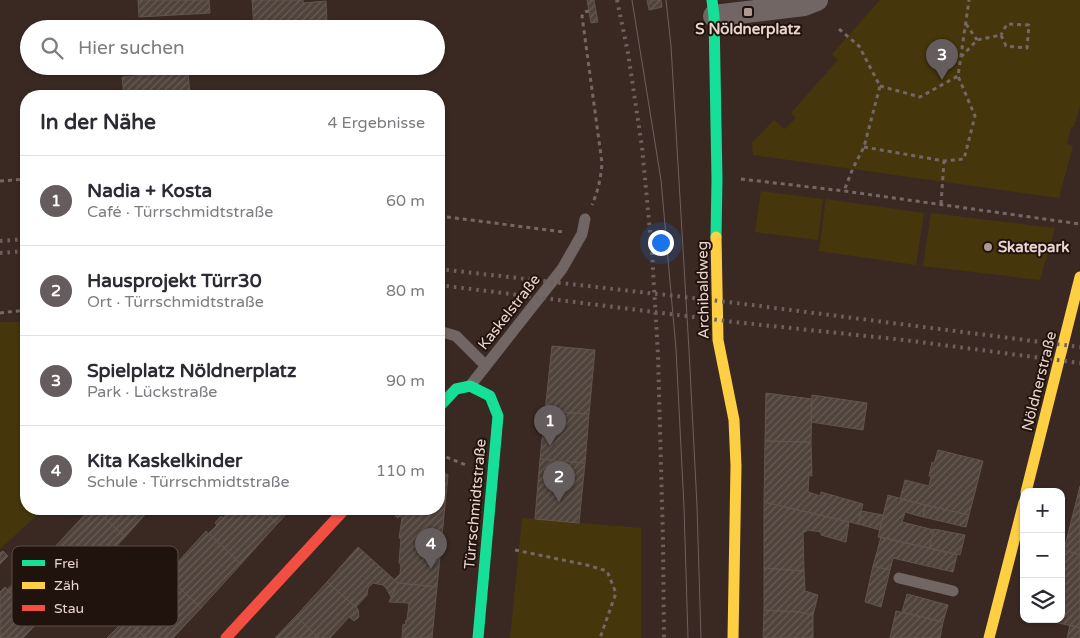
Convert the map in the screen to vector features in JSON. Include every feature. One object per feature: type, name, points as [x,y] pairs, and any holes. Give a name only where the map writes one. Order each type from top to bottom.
[{"type":"street","points":[[713,8],[804,5],[817,0]]},
{"type":"street","name":"Archibaldweg","points":[[713,8],[718,340],[734,420],[736,466],[733,638]]},
{"type":"street","name":"Nöldnerstraße","points":[[1027,488],[1080,277]]},
{"type":"street","name":"Kaskelstraße","points":[[445,401],[456,389],[470,386]]},
{"type":"street","name":"Türrschmidtstraße","points":[[470,386],[490,396],[498,416],[478,638]]},
{"type":"street","points":[[226,638],[339,515]]},
{"type":"street","points":[[989,638],[1020,518]]},
{"type":"lane","name":"Kaskelstraße","points":[[470,386],[562,269],[582,234],[585,219]]},
{"type":"lane","points":[[445,333],[456,336],[486,366]]},
{"type":"lane","points":[[899,578],[953,591]]},
{"type":"path","points":[[864,147],[944,161],[964,159],[975,116],[958,76],[968,0]]},
{"type":"path","points":[[585,219],[597,194],[602,163],[582,16],[584,12],[589,11]]},
{"type":"path","points":[[965,24],[977,40]]},
{"type":"path","points":[[961,58],[977,40],[1001,35],[1007,24],[1029,25],[1027,48],[1006,46],[1001,35]]},
{"type":"path","points":[[840,29],[859,46],[880,86],[864,147],[844,191]]},
{"type":"path","points":[[880,86],[920,97],[958,76]]},
{"type":"path","points":[[941,204],[944,161]]},
{"type":"path","points":[[0,181],[20,179]]},
{"type":"path","points":[[746,179],[1080,224]]},
{"type":"path","points":[[445,217],[582,234]]},
{"type":"path","points":[[0,312],[20,310]]},
{"type":"path","points":[[445,457],[471,468]]},
{"type":"path","points":[[515,550],[607,571],[616,593],[600,638]]},
{"type":"shaded area","points":[[880,0],[1080,0],[1080,106],[1074,127],[1071,127],[1067,144],[1073,146],[1059,198],[753,155],[752,143],[774,120],[785,129],[796,118],[791,113],[838,60],[832,54]]},
{"type":"shaded area","points":[[761,191],[823,199],[818,240],[755,232]]},
{"type":"shaded area","points":[[826,199],[924,213],[916,265],[819,251]]},
{"type":"shaded area","name":"Skatepark","points":[[931,213],[1055,228],[1040,280],[923,266]]},
{"type":"shaded area","points":[[0,322],[20,322],[20,515],[37,515],[0,549]]},
{"type":"shaded area","points":[[522,518],[641,528],[641,638],[510,638]]},
{"type":"building","points":[[138,0],[209,0],[210,13],[139,17]]},
{"type":"building","points":[[252,0],[303,0],[303,3],[326,1],[327,20],[253,20]]},
{"type":"building","points":[[587,0],[594,0],[598,22],[591,23]]},
{"type":"building","points":[[647,0],[661,0],[662,7],[649,10]]},
{"type":"building","points":[[188,75],[190,90],[123,90],[122,77]]},
{"type":"building","points":[[552,346],[595,350],[589,414],[545,411]]},
{"type":"building","points":[[766,393],[812,399],[811,442],[765,441]]},
{"type":"building","points":[[812,395],[867,403],[863,430],[811,422]]},
{"type":"building","points":[[545,411],[589,414],[585,463],[540,459]]},
{"type":"building","points":[[765,441],[811,442],[812,476],[809,475],[808,492],[820,496],[821,492],[863,504],[858,524],[764,502]]},
{"type":"building","points":[[938,450],[983,461],[969,515],[900,499],[905,480],[929,486],[932,462],[934,463]]},
{"type":"building","points":[[540,459],[585,463],[579,523],[535,519]]},
{"type":"building","points":[[445,473],[448,475],[445,506]]},
{"type":"building","points":[[1080,486],[1080,555],[1065,550]]},
{"type":"building","points":[[888,495],[925,505],[923,517],[905,512],[902,522],[934,530],[929,548],[878,537]]},
{"type":"building","points":[[764,502],[849,522],[846,542],[821,535],[821,532],[808,530],[803,533],[804,571],[764,568]]},
{"type":"building","points":[[925,505],[969,515],[966,527],[923,517]]},
{"type":"building","points":[[861,511],[883,515],[880,530],[858,524]]},
{"type":"building","points":[[84,515],[101,515],[125,537],[117,546],[56,546]]},
{"type":"building","points":[[101,515],[145,515],[125,537]]},
{"type":"building","points":[[226,515],[267,515],[277,524],[241,564],[209,533],[217,525],[215,523],[221,516],[223,518]]},
{"type":"building","points":[[267,515],[285,515],[277,524]]},
{"type":"building","points":[[444,515],[437,587],[398,583],[394,580],[400,574],[401,538],[399,538],[402,518],[395,516]]},
{"type":"building","points":[[934,529],[965,535],[960,555],[929,548]]},
{"type":"building","points":[[206,531],[241,564],[201,608],[178,586],[178,562]]},
{"type":"building","points":[[881,537],[957,555],[953,572],[893,558],[890,570],[873,566]]},
{"type":"building","points":[[358,547],[398,583],[391,597],[383,585],[373,583],[368,588],[367,595],[356,607],[327,582]]},
{"type":"building","points":[[1065,550],[1080,555],[1080,628],[1059,623],[1065,623]]},
{"type":"building","points":[[3,551],[8,556],[0,564],[0,553]]},
{"type":"building","points":[[873,566],[890,570],[881,607],[865,602]]},
{"type":"building","points":[[764,568],[804,571],[805,591],[818,595],[813,615],[799,612],[764,610]]},
{"type":"building","points":[[327,582],[358,609],[359,617],[354,621],[349,617],[330,638],[319,638],[296,616]]},
{"type":"building","points":[[398,583],[437,587],[432,638],[402,638],[403,624],[405,625],[407,620],[409,603],[389,602]]},
{"type":"building","points":[[12,584],[12,595],[7,590]]},
{"type":"building","points":[[178,586],[201,608],[173,638],[146,638],[133,626],[178,626]]},
{"type":"building","points":[[5,587],[12,594],[12,626],[34,626],[23,638],[0,638],[0,592]]},
{"type":"building","points":[[907,594],[948,605],[943,622],[902,612]]},
{"type":"building","points":[[764,610],[799,612],[813,615],[813,638],[763,638]]},
{"type":"building","points":[[896,611],[943,622],[940,638],[890,638]]},
{"type":"building","points":[[296,616],[319,638],[275,638]]},
{"type":"building","points":[[1070,625],[1080,628],[1080,638],[1067,638]]},
{"type":"building","points":[[119,626],[133,626],[146,638],[107,638]]},
{"type":"tram line","points":[[632,0],[661,180],[676,349],[688,638]]},
{"type":"tram line","points":[[666,0],[671,46],[689,350],[701,638]]},
{"type":"railway","points":[[617,0],[628,53],[642,147],[652,253],[658,354],[664,638]]},
{"type":"railway","points":[[0,241],[20,239]]},
{"type":"railway","points":[[0,253],[20,251]]},
{"type":"railway","points":[[445,270],[736,303],[1080,347]]},
{"type":"railway","points":[[445,286],[734,322],[904,340],[1080,363]]},
{"type":"traffic: fast","points":[[712,0],[714,16],[717,179],[716,237]]},
{"type":"traffic: fast","points":[[445,401],[456,389],[470,386],[490,396],[498,416],[478,638]]},
{"type":"traffic: slow","points":[[716,237],[718,340],[734,420],[736,466],[733,638]]},
{"type":"traffic: slow","points":[[1027,488],[1080,277]]},
{"type":"traffic: slow","points":[[989,638],[1020,518]]},
{"type":"traffic: jam","points":[[226,638],[339,515]]},
{"type":"place","name":"S Nöldnerplatz","points":[[748,12]]},
{"type":"place","name":"Spielplatz Nöldnerplatz","points":[[942,80]]},
{"type":"place","name":"Skatepark","points":[[988,247]]},
{"type":"place","name":"Nadia + Kosta","points":[[550,446]]},
{"type":"place","name":"Hausprojekt Türr30","points":[[559,502]]},
{"type":"place","name":"Kita Kaskelkinder","points":[[431,569]]}]
